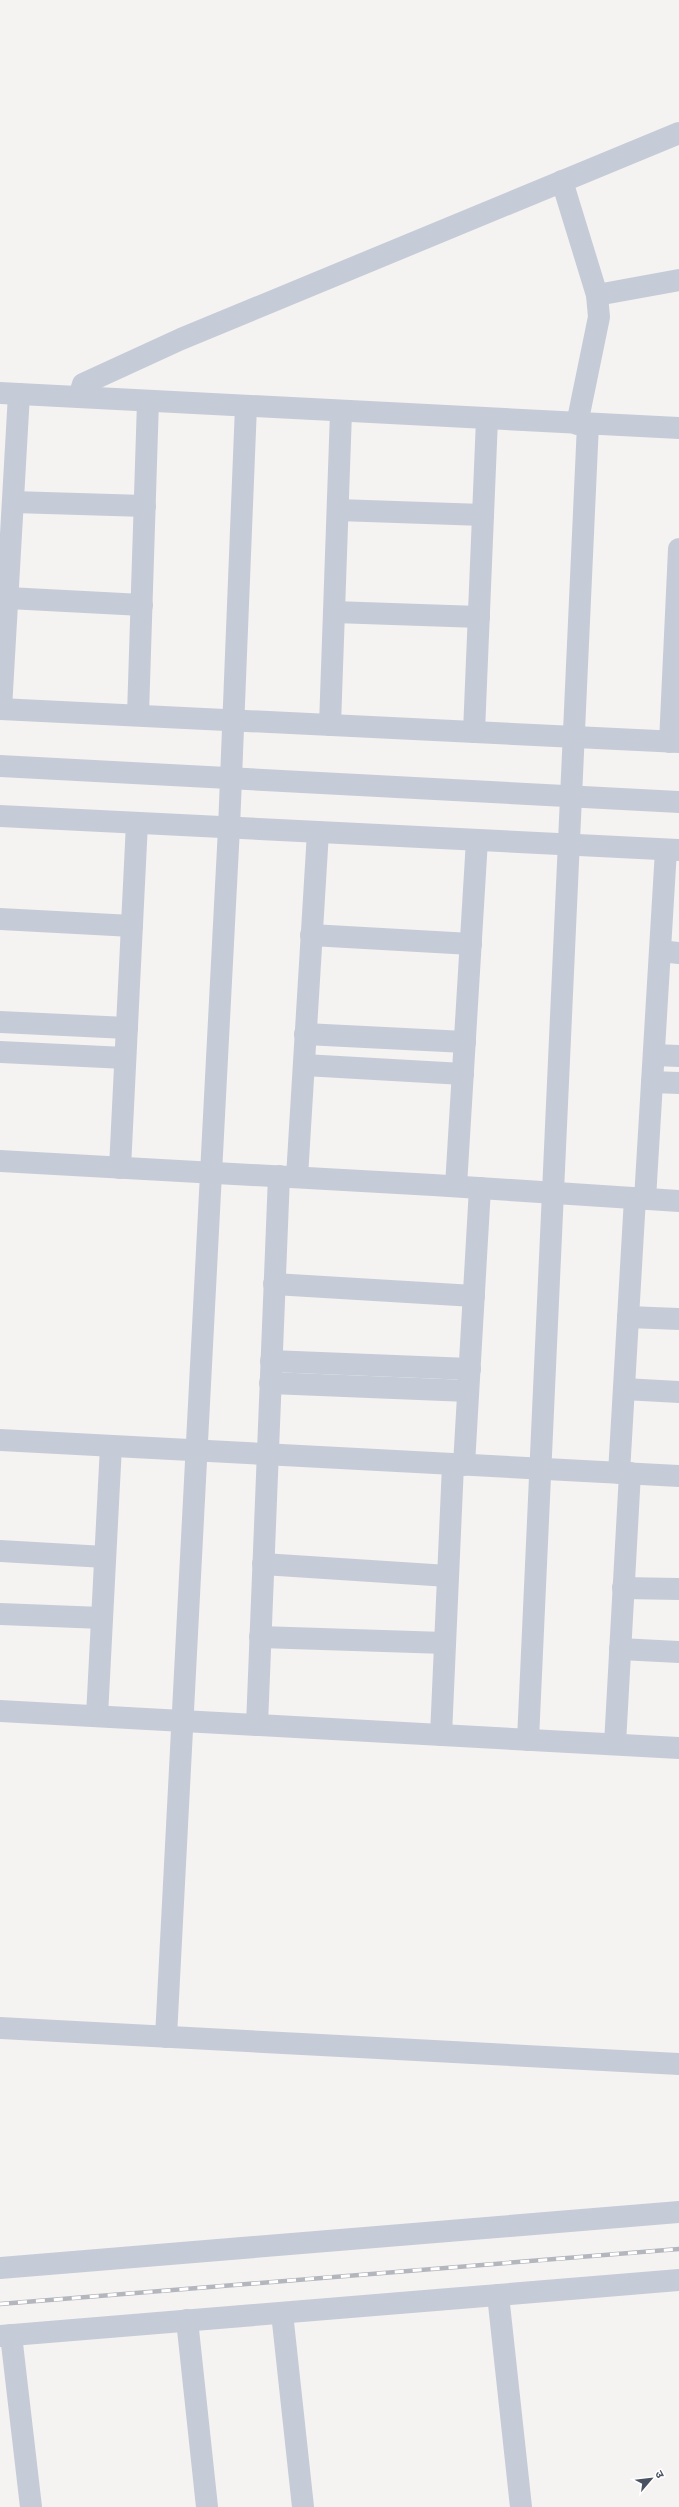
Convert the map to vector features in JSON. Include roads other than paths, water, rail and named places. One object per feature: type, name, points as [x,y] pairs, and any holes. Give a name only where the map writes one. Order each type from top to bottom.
[{"type":"street","points":[[80,397],[83,384],[181,339],[679,133]]},
{"type":"street","points":[[528,1740],[570,845],[583,424],[599,317],[597,295],[562,182]]},
{"type":"street","points":[[597,295],[679,280]]},
{"type":"street","points":[[679,428],[488,420],[10,393],[13,502],[1,709],[674,742],[679,549]]},
{"type":"street","points":[[138,715],[148,401]]},
{"type":"street","points":[[166,2037],[229,828],[246,406]]},
{"type":"street","points":[[330,725],[342,412]]},
{"type":"street","points":[[474,732],[488,420]]},
{"type":"street","points":[[13,502],[145,506]]},
{"type":"street","points":[[338,510],[483,515]]},
{"type":"street","points":[[8,598],[142,605]]},
{"type":"street","points":[[334,612],[479,617]]},
{"type":"street","points":[[0,766],[679,802]]},
{"type":"street","points":[[0,816],[672,850],[669,952],[654,1055],[628,1317],[624,1389],[625,1473],[623,1588],[615,1744]]},
{"type":"street","points":[[120,1168],[137,823]]},
{"type":"street","points":[[256,1725],[274,1284],[304,1065],[318,832]]},
{"type":"street","points":[[456,1186],[477,840]]},
{"type":"street","points":[[0,920],[132,926]]},
{"type":"street","points":[[311,935],[470,944]]},
{"type":"street","points":[[0,1022],[127,1028]]},
{"type":"street","points":[[305,1034],[465,1042]]},
{"type":"street","points":[[0,1052],[125,1058]]},
{"type":"street","points":[[654,1055],[679,1056]]},
{"type":"street","points":[[304,1065],[463,1074]]},
{"type":"street","points":[[652,1082],[679,1083]]},
{"type":"street","points":[[0,1161],[456,1186],[679,1201]]},
{"type":"street","points":[[441,1735],[448,1576],[470,1369],[480,1188]]},
{"type":"street","points":[[274,1284],[474,1296]]},
{"type":"street","points":[[628,1317],[679,1319]]},
{"type":"street","points":[[271,1361],[470,1369]]},
{"type":"street","points":[[270,1383],[468,1391]]},
{"type":"street","points":[[624,1389],[679,1392]]},
{"type":"street","points":[[0,1440],[679,1476]]},
{"type":"street","points":[[96,1716],[111,1446]]},
{"type":"street","points":[[0,1551],[105,1556]]},
{"type":"street","points":[[263,1564],[448,1576]]},
{"type":"street","points":[[623,1588],[679,1589]]},
{"type":"street","points":[[0,1614],[102,1618]]},
{"type":"street","points":[[260,1636],[445,1643]]},
{"type":"street","points":[[620,1650],[679,1652]]},
{"type":"street","points":[[0,1711],[679,1748]]},
{"type":"street","points":[[0,2028],[679,2064]]},
{"type":"street","points":[[0,2268],[679,2212]]},
{"type":"street","points":[[30,2507],[6,2335],[679,2280]]},
{"type":"street","points":[[498,2295],[521,2507]]},
{"type":"street","points":[[282,2312],[302,2507]]},
{"type":"street","points":[[187,2320],[207,2507]]},
{"type":"railway","points":[[0,2304],[679,2249]]}]
